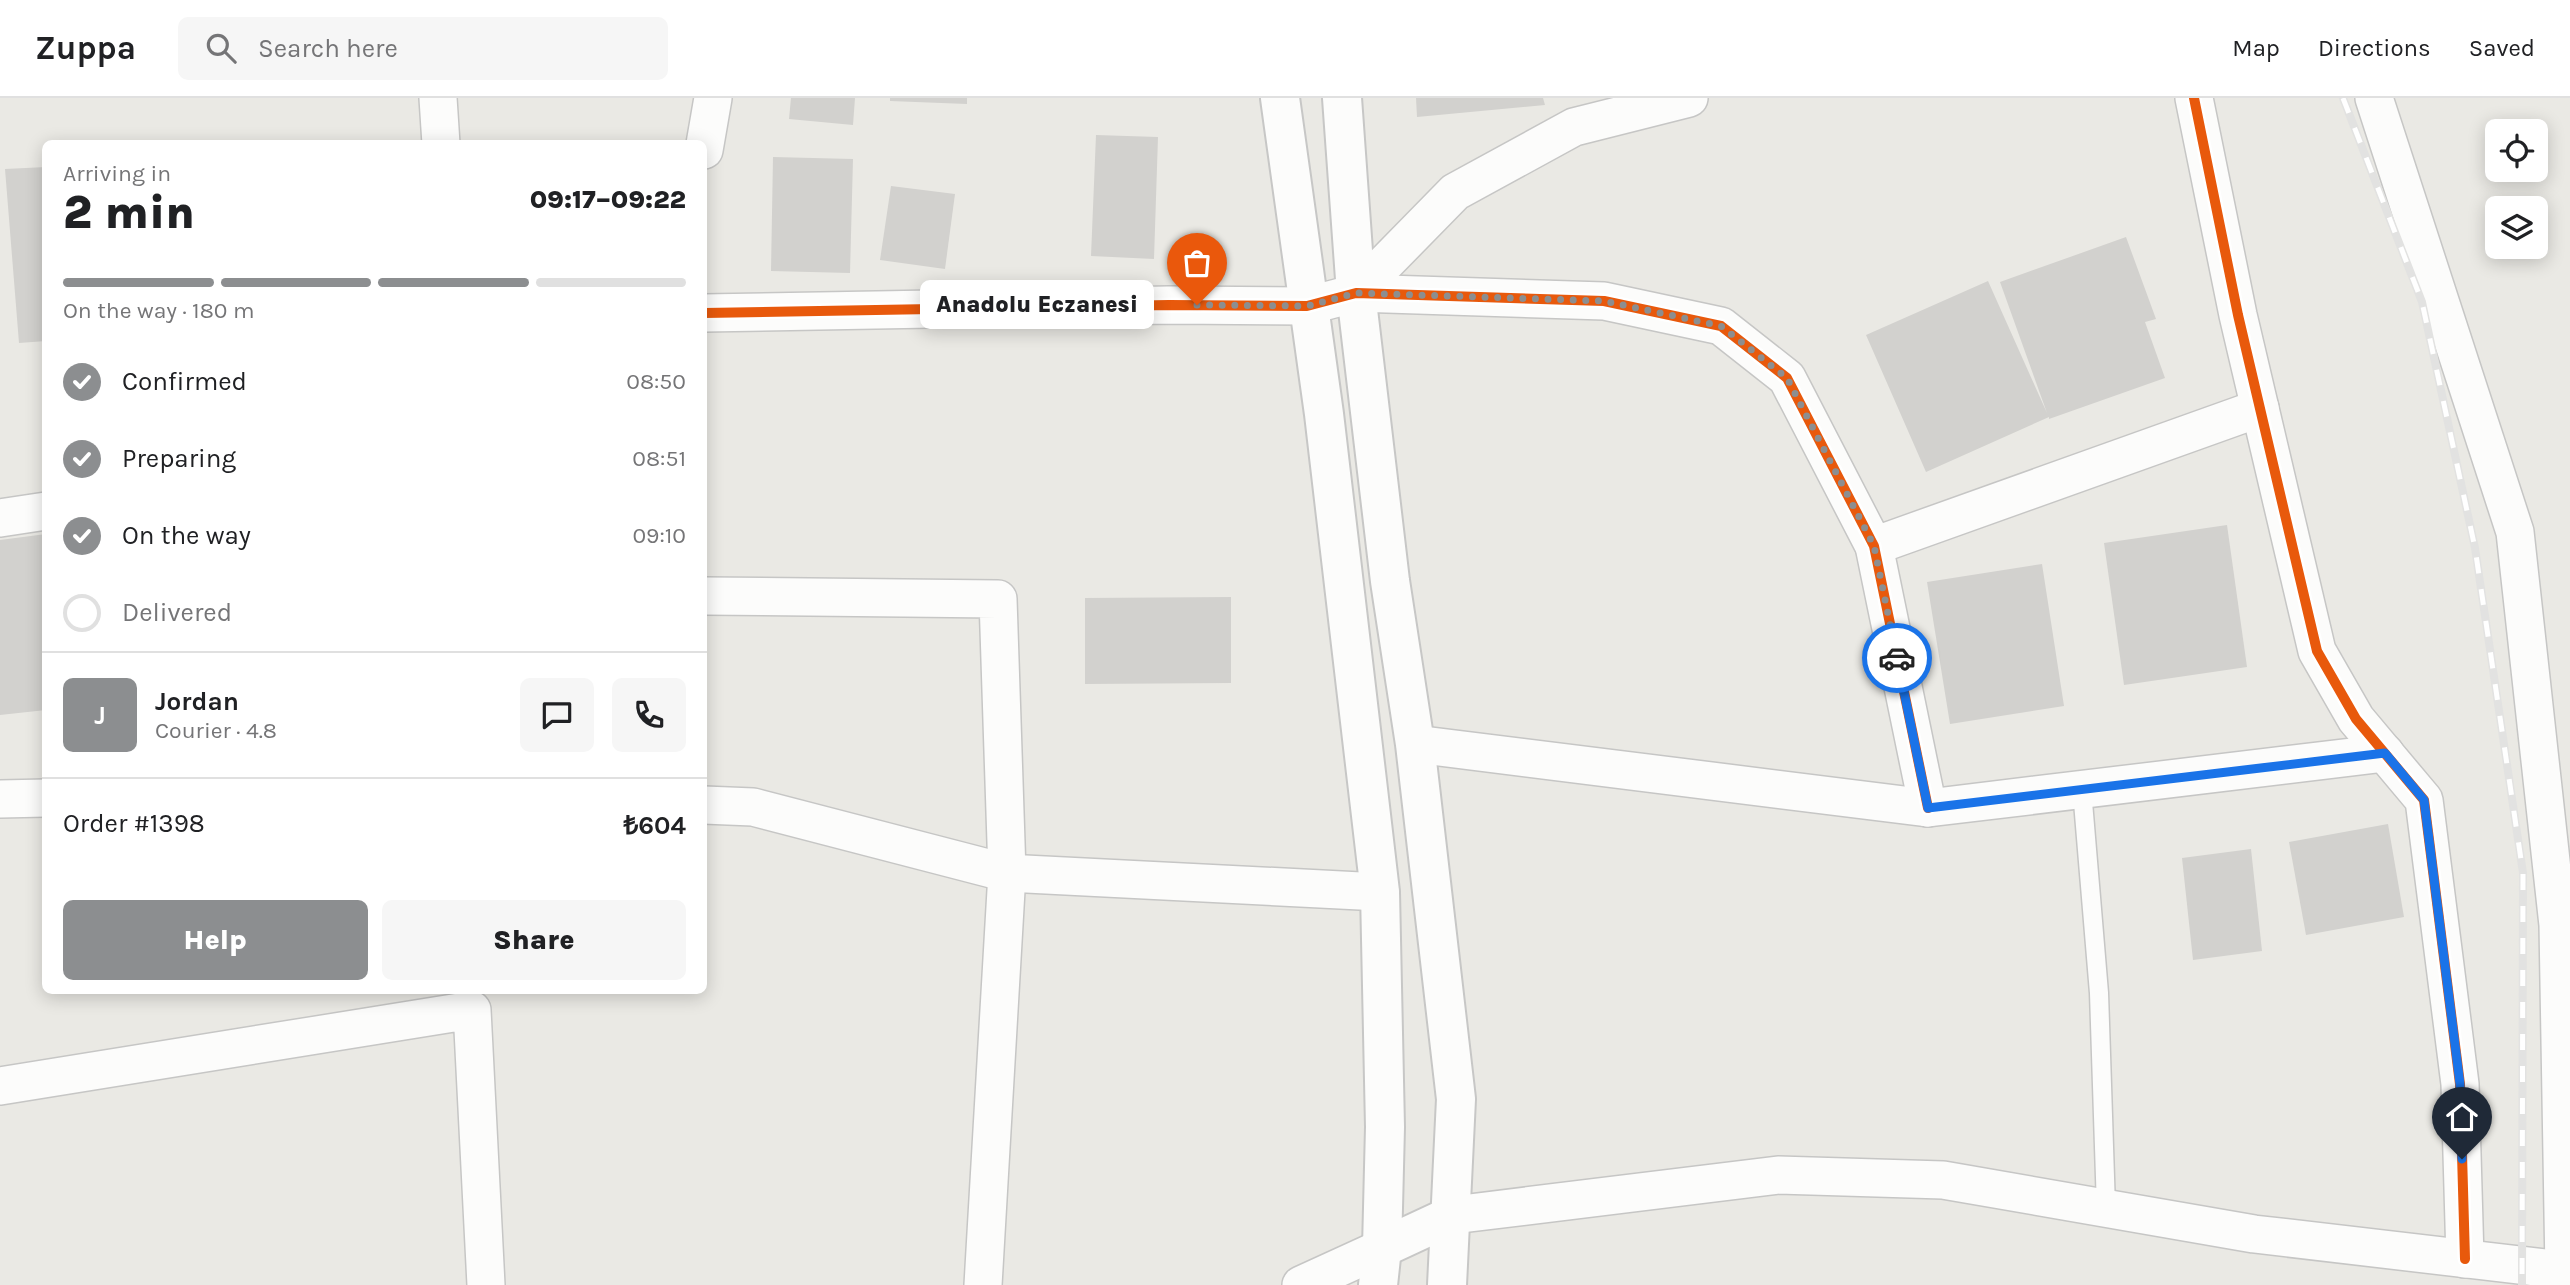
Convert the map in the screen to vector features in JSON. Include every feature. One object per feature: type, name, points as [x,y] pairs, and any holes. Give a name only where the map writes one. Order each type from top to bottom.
[{"type":"main road","points":[[1280,98],[1326,428],[1380,892],[1385,1127],[1382,1248],[1378,1285]]},
{"type":"main road","points":[[1342,98],[1356,293],[1390,581],[1415,744],[1456,1099],[1453,1215],[1447,1285]]},
{"type":"main road","points":[[1382,1248],[1453,1215]]},
{"type":"street","points":[[438,98],[441,140]]},
{"type":"street","points":[[706,140],[713,98]]},
{"type":"street","points":[[1356,293],[1455,192],[1574,127],[1689,98]]},
{"type":"street","points":[[2194,98],[2260,408],[2317,651],[2357,719],[2424,800],[2460,1084],[2465,1259]]},
{"type":"street","points":[[1453,1215],[1778,1175],[1942,1180],[2254,1234],[2567,1271],[2558,925],[2515,532],[2374,98]]},
{"type":"street","points":[[707,313],[1169,305],[1307,306],[1356,293],[1604,301],[1721,326],[1787,378],[1874,546],[1928,808]]},
{"type":"street","points":[[1874,546],[2260,408]]},
{"type":"street","points":[[0,518],[42,512]]},
{"type":"street","points":[[707,596],[998,599],[1007,873],[983,1285]]},
{"type":"street","points":[[1415,744],[1928,808],[2385,753]]},
{"type":"street","points":[[0,799],[42,798]]},
{"type":"street","points":[[707,804],[753,807],[1007,873],[1380,892]]},
{"type":"street","points":[[0,1086],[473,1000],[486,1285]]},
{"type":"street","points":[[1301,1285],[1382,1248]]},
{"type":"lane","points":[[2082,790],[2099,993],[2106,1208]]},
{"type":"building","points":[[791,98],[855,98],[853,125],[789,119]]},
{"type":"building","points":[[890,98],[967,98],[967,104],[890,101]]},
{"type":"building","points":[[1416,98],[1543,98],[1545,105],[1417,117]]},
{"type":"building","points":[[1096,135],[1158,137],[1154,259],[1091,256]]},
{"type":"building","points":[[773,157],[853,159],[850,273],[771,271]]},
{"type":"building","points":[[42,167],[42,341],[19,343],[5,169]]},
{"type":"building","points":[[891,186],[955,194],[945,269],[880,260]]},
{"type":"building","points":[[2126,237],[2156,319],[2145,322],[2165,378],[2049,417],[1926,472],[1866,335],[1988,281],[2047,413],[2000,282]]},
{"type":"building","points":[[2227,525],[2247,667],[2124,685],[2104,543]]},
{"type":"building","points":[[42,535],[42,710],[0,715],[0,540]]},
{"type":"building","points":[[2042,564],[2064,706],[1950,724],[1927,582]]},
{"type":"building","points":[[1231,597],[1231,683],[1085,684],[1085,598]]},
{"type":"building","points":[[2388,824],[2404,917],[2306,935],[2289,842]]},
{"type":"building","points":[[2251,849],[2262,951],[2193,960],[2182,858]]},
{"type":"railway","points":[[2343,98],[2422,302],[2475,548],[2523,873],[2522,1285]]},
{"type":"cycle path","points":[[2194,98],[2238,315],[2317,651],[2356,719],[2424,800],[2460,1084],[2465,1259]]},
{"type":"cycle path","points":[[707,313],[1169,305],[1307,306],[1356,293],[1604,301],[1721,326],[1787,378],[1874,546],[1928,808]]},
{"type":"way so far","points":[[1197,305],[1307,306],[1356,293],[1604,301],[1721,326],[1787,378],[1874,546],[1897,658]]},
{"type":"place","name":"Anadolu Eczanesi","points":[[1197,305]]},
{"type":"route","points":[[1897,658],[1928,808],[2385,753],[2424,800],[2460,1084],[2462,1159]]}]
